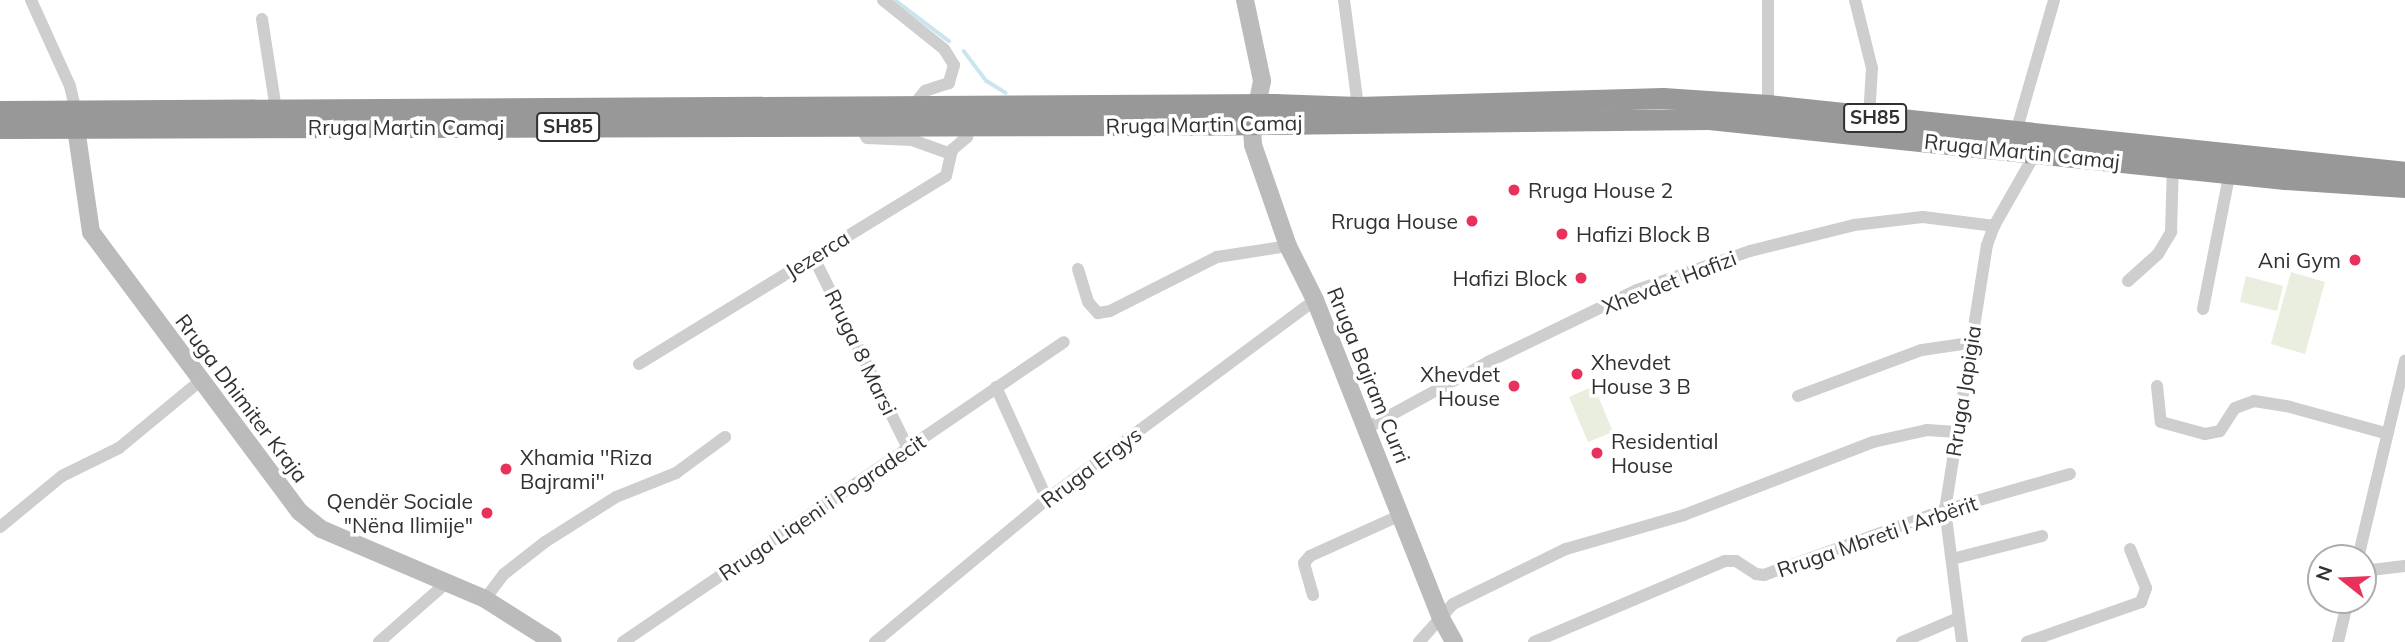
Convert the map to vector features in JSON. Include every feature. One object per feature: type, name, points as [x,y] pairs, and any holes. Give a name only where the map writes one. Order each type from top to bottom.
[{"type":"highway","name":"Rruga Martin Camaj","points":[[0,111],[76,119],[970,125],[1625,98],[1768,105],[2405,172]]},
{"type":"highway","name":"Rruga Martin Camaj","points":[[0,128],[76,119],[276,109],[912,107],[1709,119],[2405,187]]},
{"type":"street","name":"Rruga Dhimiter Kraja","points":[[31,0],[70,86],[91,232],[300,512],[321,529],[485,599],[554,642]]},
{"type":"street","points":[[883,0],[944,49],[954,65],[949,83],[925,91],[912,107]]},
{"type":"street","name":"Rruga Bajram Curri","points":[[1245,0],[1262,81],[1253,145],[1288,246],[1315,300],[1442,620],[1454,642]]},
{"type":"street","points":[[1344,0],[1358,107]]},
{"type":"street","points":[[1768,0],[1768,105]]},
{"type":"street","points":[[1855,0],[1872,68],[1869,117]]},
{"type":"street","points":[[2016,132],[2053,0]]},
{"type":"street","points":[[262,19],[276,109]]},
{"type":"street","points":[[859,125],[867,138],[912,139],[951,154]]},
{"type":"street","name":"Jezerca","points":[[639,363],[946,176],[954,147],[967,137],[970,125]]},
{"type":"street","name":"Rruga Japigia","points":[[1962,642],[1945,510],[1970,343],[1987,245],[1994,226],[2036,152]]},
{"type":"street","points":[[2128,281],[2158,254],[2171,232],[2174,166]]},
{"type":"street","points":[[2203,309],[2230,172]]},
{"type":"street","name":"Xhevdet Hafizi","points":[[1367,428],[1489,362],[1637,290],[1751,251],[1854,225],[1923,217],[1994,226]]},
{"type":"street","points":[[1078,269],[1088,302],[1098,313],[1110,311],[1217,257],[1288,246]]},
{"type":"street","name":"Rruga 8 Marsi","points":[[813,256],[908,448]]},
{"type":"street","name":"Rruga Ergys","points":[[875,642],[1047,499],[1315,300]]},
{"type":"street","name":"Rruga Liqeni i Pogradecit","points":[[623,642],[1064,342]]},
{"type":"street","points":[[1798,396],[1922,350],[1970,343]]},
{"type":"street","points":[[2361,544],[2385,433],[2405,361]]},
{"type":"street","points":[[0,527],[62,476],[119,448],[200,380]]},
{"type":"street","points":[[2157,386],[2161,422],[2204,434],[2220,431],[2235,408],[2254,401],[2290,407],[2385,433]]},
{"type":"street","points":[[996,387],[1047,499]]},
{"type":"street","points":[[1419,642],[1442,620],[1453,604],[1566,549],[1684,515],[1873,442],[1927,430],[1957,432]]},
{"type":"street","points":[[485,599],[504,574],[545,542],[616,497],[676,472],[725,437]]},
{"type":"street","name":"Rruga Mbreti I Arbërit","points":[[1534,642],[1724,561],[1736,561],[1756,574],[1764,575],[1945,510],[2070,474]]},
{"type":"street","points":[[1313,595],[1304,563],[1310,555],[1401,515]]},
{"type":"street","points":[[1952,559],[2042,536]]},
{"type":"street","points":[[2027,642],[2141,602],[2146,588],[2130,549]]},
{"type":"street","points":[[2377,569],[2405,566]]},
{"type":"street","points":[[379,642],[445,584]]},
{"type":"street","points":[[2338,642],[2345,614]]},
{"type":"street","points":[[1902,642],[1958,618]]},
{"type":"shaded area","points":[[2291,272],[2325,282],[2305,354],[2271,344]]},
{"type":"shaded area","points":[[2246,276],[2283,286],[2277,311],[2240,302]]},
{"type":"shaded area","points":[[1594,386],[1613,432],[1588,442],[1569,397]]},
{"type":"waterway","points":[[895,0],[949,41]]},
{"type":"waterway","points":[[964,51],[987,81],[1006,93]]},
{"type":"place","name":"Rruga House 2","points":[[1514,190]]},
{"type":"place","name":"Rruga House","points":[[1472,221]]},
{"type":"place","name":"Hafizi Block B","points":[[1562,234]]},
{"type":"place","name":"Ani Gym","points":[[2355,260]]},
{"type":"place","name":"Hafizi Block","points":[[1581,278]]},
{"type":"place","name":"Xhevdet House 3 B","points":[[1577,374]]},
{"type":"place","name":"Xhevdet House","points":[[1514,386]]},
{"type":"place","name":"Residential House","points":[[1597,453]]},
{"type":"place","name":"Xhamia ''Riza Bajrami''","points":[[506,469]]},
{"type":"place","name":"Qendër Sociale \"Nëna Ilimije\"","points":[[487,513]]}]
